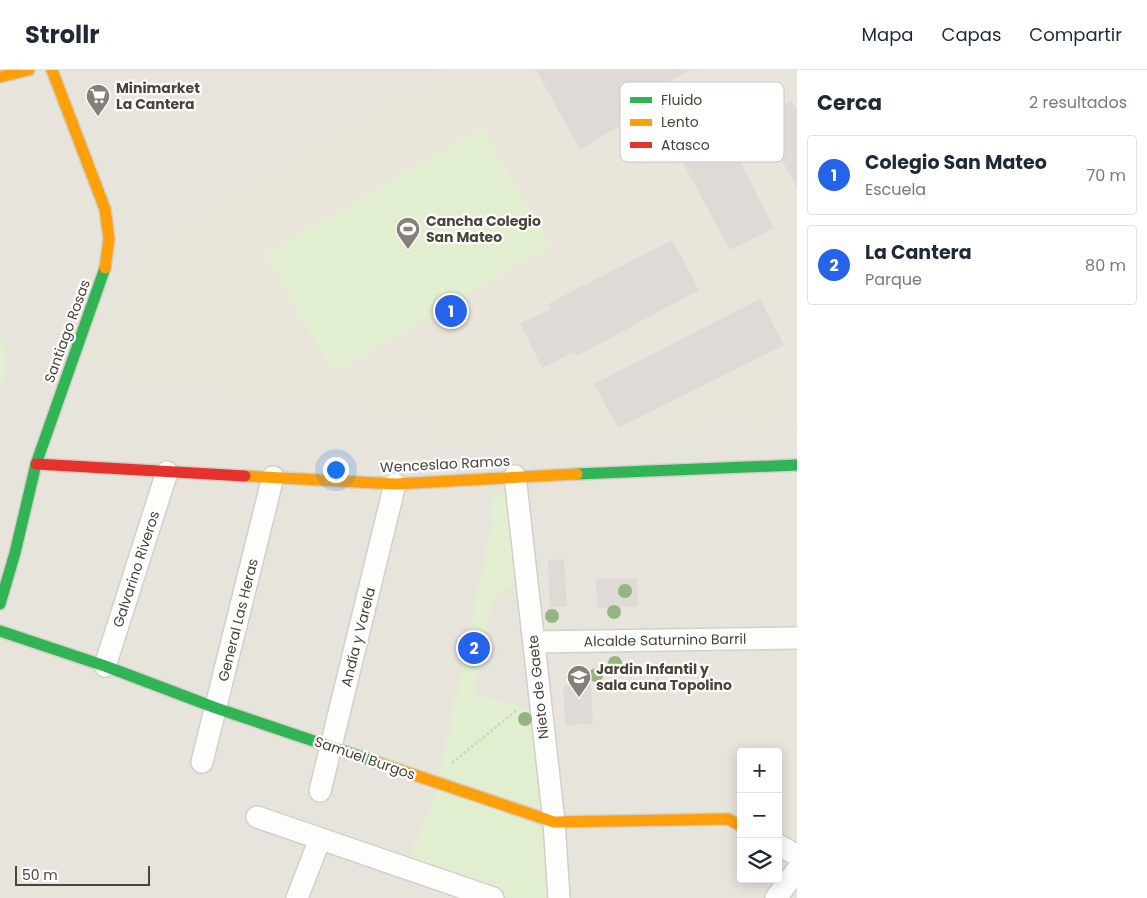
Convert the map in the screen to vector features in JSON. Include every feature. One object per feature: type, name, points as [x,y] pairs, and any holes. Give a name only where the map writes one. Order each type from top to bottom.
[{"type":"street","points":[[0,77],[29,70]]},
{"type":"street","name":"Santiago Rosas","points":[[0,604],[7,551],[105,268],[109,239],[105,208],[52,70]]},
{"type":"street","name":"Wenceslao Ramos","points":[[36,464],[395,484],[515,476],[797,465]]},
{"type":"street","name":"Galvarino Riveros","points":[[105,666],[167,472]]},
{"type":"street","name":"Nieto de Gaete","points":[[515,476],[554,822],[559,898]]},
{"type":"street","name":"General Las Heras","points":[[202,762],[273,477]]},
{"type":"street","name":"Andía y Varela","points":[[320,791],[395,484]]},
{"type":"street","name":"Samuel Burgos","points":[[0,631],[105,666],[216,708],[554,822],[728,819],[737,824]]},
{"type":"street","name":"Alcalde Saturnino Barril","points":[[534,642],[797,638]]},
{"type":"street","points":[[257,818],[493,898]]},
{"type":"street","points":[[298,898],[320,839]]},
{"type":"street","points":[[782,847],[797,855]]},
{"type":"street","points":[[776,898],[797,870]]},
{"type":"path","points":[[450,765],[517,710]]},
{"type":"shaded area","points":[[0,70],[797,70],[797,898],[0,898]]},
{"type":"shaded area","points":[[444,70],[797,70],[797,424],[742,426],[734,411],[673,435],[580,431],[425,448],[425,415],[219,394],[142,381],[83,368],[129,255]]},
{"type":"shaded area","name":"Jardin Infantil y sala cuna Topolino","points":[[601,670],[605,724],[559,726],[554,672]]},
{"type":"green space","name":"Cancha Colegio San Mateo","points":[[482,128],[551,246],[334,372],[265,254]]},
{"type":"green space","points":[[5,338],[4,379],[0,385],[0,341]]},
{"type":"green space","points":[[492,494],[503,494],[507,500],[517,580],[492,601],[474,694],[534,711],[545,802],[538,812],[439,777],[491,527]]},
{"type":"green space","points":[[437,789],[549,825],[551,898],[507,898],[408,863]]},
{"type":"building","points":[[536,70],[691,70],[668,82],[620,82],[620,126],[580,149]]},
{"type":"building","points":[[791,101],[797,111],[797,188],[783,162],[784,105]]},
{"type":"building","points":[[740,162],[774,228],[730,250],[683,163]]},
{"type":"building","points":[[672,240],[699,290],[577,356],[574,352],[542,368],[520,323],[551,309],[548,304]]},
{"type":"building","points":[[760,299],[784,345],[618,428],[594,384]]},
{"type":"building","points":[[564,559],[567,606],[550,607],[548,560]]},
{"type":"building","points":[[637,578],[638,606],[597,608],[596,579]]},
{"type":"building","points":[[591,684],[593,724],[565,725],[563,686]]},
{"type":"traffic: fast","points":[[0,604],[15,553],[36,464],[105,268]]},
{"type":"traffic: fast","points":[[577,474],[797,465]]},
{"type":"traffic: fast","points":[[0,631],[105,666],[216,708],[379,763]]},
{"type":"traffic: slow","points":[[0,77],[29,70]]},
{"type":"traffic: slow","points":[[52,70],[105,209],[109,239],[105,268]]},
{"type":"traffic: slow","points":[[245,476],[395,484],[577,474]]},
{"type":"traffic: slow","points":[[379,763],[554,822],[728,819],[737,824]]},
{"type":"traffic: jam","points":[[36,464],[245,476]]},
{"type":"place","name":"Minimarket La Cantera","points":[[98,117]]},
{"type":"place","name":"Cancha Colegio San Mateo","points":[[408,250]]},
{"type":"place","name":"Colegio San Mateo","points":[[451,311]]},
{"type":"place","name":"La Cantera","points":[[474,648]]},
{"type":"place","name":"Jardin Infantil y sala cuna Topolino","points":[[579,698]]}]
